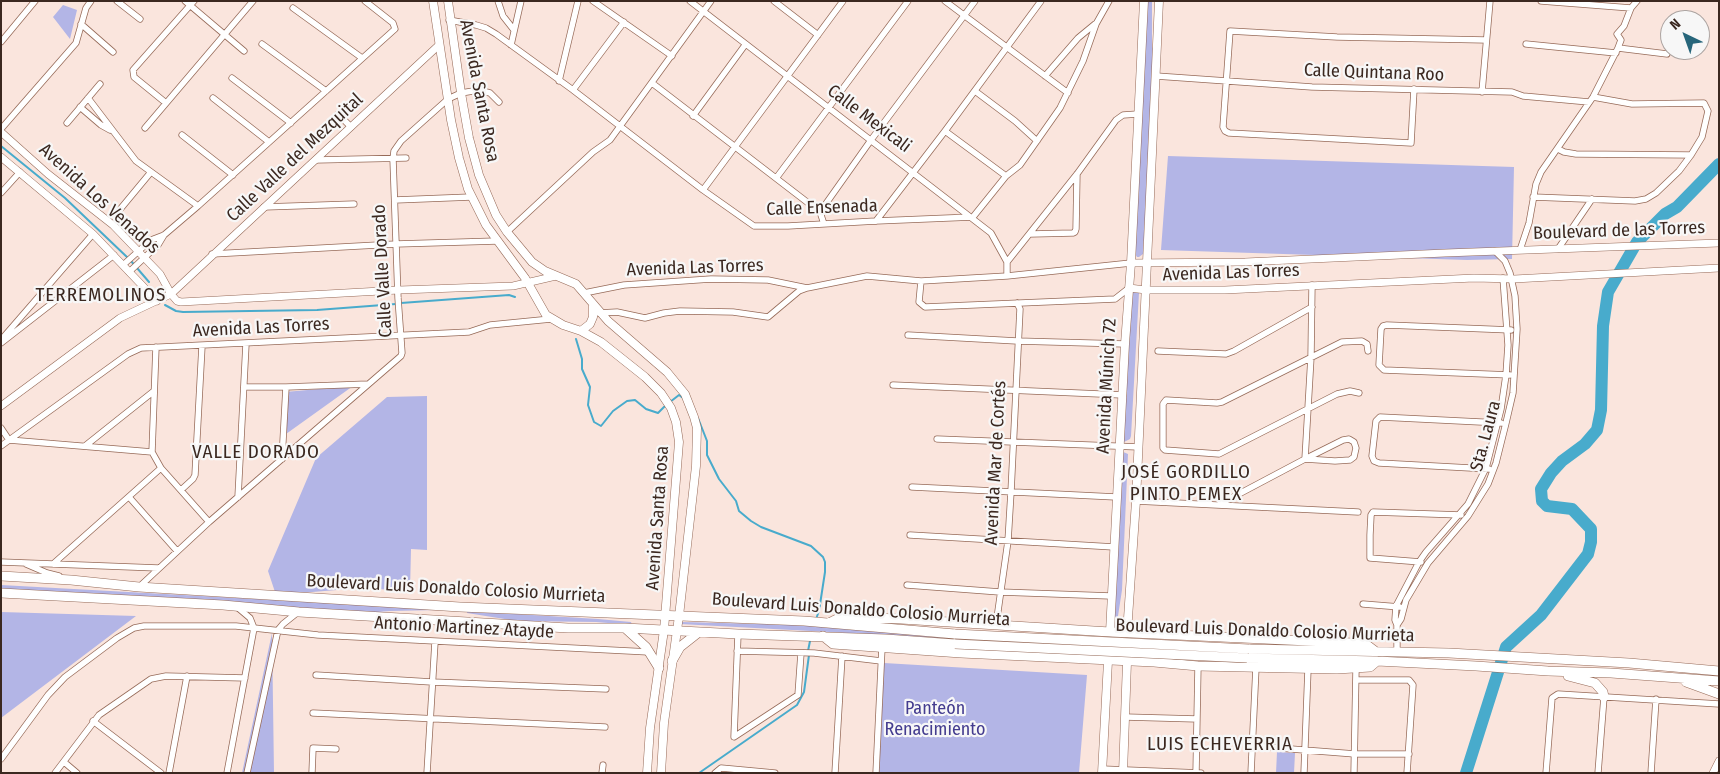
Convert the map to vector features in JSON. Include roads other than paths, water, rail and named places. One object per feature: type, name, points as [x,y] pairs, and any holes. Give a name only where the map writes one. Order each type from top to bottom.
[{"type":"highway","name":"Boulevard Luis Donaldo Colosio Murrieta","points":[[1,576],[71,580],[139,587],[460,607],[804,621],[955,634],[1248,654],[1611,673],[1719,681]]},
{"type":"highway","name":"Boulevard Luis Donaldo Colosio Murrieta","points":[[1,593],[236,606],[298,612],[568,628],[625,628],[955,644],[1248,654],[1397,651],[1629,663],[1719,671]]},
{"type":"highway","points":[[824,623],[841,617],[1353,643],[1367,645],[1375,652]]},
{"type":"highway","points":[[625,628],[649,652],[659,668]]},
{"type":"highway","points":[[1066,659],[1075,654],[1079,646],[1078,637],[1071,630]]},
{"type":"highway","points":[[672,661],[674,654],[680,647],[698,632]]},
{"type":"highway","name":"Avenida Múnich 72","points":[[1108,661],[1110,632]]},
{"type":"highway","name":"Avenida Múnich 72","points":[[1126,662],[1127,633]]},
{"type":"highway","points":[[1154,662],[1148,656],[1145,646],[1148,639],[1159,634]]},
{"type":"highway","points":[[820,636],[833,644],[1198,666],[1356,669],[1370,667],[1377,661]]},
{"type":"highway","points":[[1548,671],[1595,683],[1603,692],[1604,698]]},
{"type":"highway","points":[[1676,678],[1719,694]]},
{"type":"main road","name":"Avenida Santa Rosa","points":[[433,1],[459,158],[471,197],[486,225],[528,283],[541,309],[551,319],[562,326],[581,331],[601,342],[661,393],[671,408],[676,422],[679,442],[664,630]]},
{"type":"main road","name":"Avenida Santa Rosa","points":[[448,1],[460,93],[469,138],[489,202],[506,232],[532,262],[545,271],[569,280],[584,292],[596,310],[667,372],[685,394],[694,417],[697,428],[696,466],[676,631]]},
{"type":"main road","name":"Avenida Múnich 72","points":[[1110,632],[1144,1]]},
{"type":"main road","name":"Avenida Múnich 72","points":[[1127,633],[1139,447],[1160,2]]},
{"type":"main road","points":[[581,331],[590,324],[596,310]]},
{"type":"main road","points":[[647,773],[650,728],[664,630]]},
{"type":"main road","points":[[661,773],[664,723],[676,631]]},
{"type":"main road","name":"Avenida Múnich 72","points":[[1102,771],[1108,661]]},
{"type":"main road","name":"Avenida Múnich 72","points":[[1123,771],[1126,662]]},
{"type":"street","points":[[1,42],[35,1]]},
{"type":"street","points":[[1,130],[76,43],[86,8],[91,1]]},
{"type":"street","points":[[117,1],[140,19]]},
{"type":"street","points":[[145,128],[253,1]]},
{"type":"street","points":[[131,270],[158,245],[164,235],[395,29],[393,23],[365,1]]},
{"type":"street","points":[[498,1],[503,16],[514,30]]},
{"type":"street","points":[[511,45],[521,1]]},
{"type":"street","points":[[559,81],[578,1]]},
{"type":"street","points":[[593,1],[672,56]]},
{"type":"street","name":"Calle Mexicali","points":[[690,1],[973,218],[991,233],[1008,262]]},
{"type":"street","points":[[506,232],[593,152],[610,140],[711,1]]},
{"type":"street","points":[[703,190],[842,1]]},
{"type":"street","points":[[777,178],[908,1]]},
{"type":"street","points":[[946,1],[1068,93]]},
{"type":"street","points":[[820,212],[871,140],[975,1]]},
{"type":"street","points":[[876,221],[1008,48],[1041,1]]},
{"type":"street","points":[[973,218],[1006,176],[1020,165],[1060,108],[1083,61],[1096,24],[1109,1]]},
{"type":"street","points":[[1482,92],[1490,1]]},
{"type":"street","points":[[1541,1],[1631,8]]},
{"type":"street","points":[[1520,250],[1529,223],[1536,184],[1541,172],[1591,99],[1617,50],[1621,40],[1618,34],[1624,26],[1631,8],[1637,1]]},
{"type":"street","points":[[778,2],[818,35]]},
{"type":"street","points":[[166,103],[134,77],[133,70],[190,3],[244,52]]},
{"type":"street","points":[[293,8],[362,58]]},
{"type":"street","name":"Calle Ensenada","points":[[450,20],[467,22],[486,28],[573,90],[703,190],[754,226],[973,218]]},
{"type":"street","points":[[573,90],[624,22]]},
{"type":"street","points":[[81,24],[113,52]]},
{"type":"street","points":[[1045,76],[1078,38],[1096,24]]},
{"type":"street","points":[[1414,89],[1411,143],[1229,132],[1225,131],[1224,127],[1230,31],[1337,37],[1486,40]]},
{"type":"street","points":[[262,44],[326,90]]},
{"type":"street","points":[[1526,44],[1660,53]]},
{"type":"street","name":"Calle Valle del Mezquital","points":[[171,294],[439,45]]},
{"type":"street","points":[[694,116],[745,45]]},
{"type":"street","name":"Calle Quintana Roo","points":[[1156,76],[1312,86],[1512,92],[1523,96],[1591,99],[1632,104],[1704,103],[1707,108],[1707,117],[1702,137],[1691,155]]},
{"type":"street","points":[[232,78],[291,123]]},
{"type":"street","points":[[652,83],[820,212],[824,224]]},
{"type":"street","points":[[67,123],[100,84]]},
{"type":"street","points":[[393,159],[394,151],[401,141],[448,98],[460,93],[485,90],[499,102]]},
{"type":"street","points":[[975,92],[1015,120],[1037,141]]},
{"type":"street","points":[[88,98],[134,159],[198,206]]},
{"type":"street","points":[[213,98],[269,142]]},
{"type":"street","points":[[80,107],[101,125],[113,131]]},
{"type":"street","points":[[338,114],[351,127]]},
{"type":"street","points":[[1007,276],[1008,262],[1077,174],[1116,120],[1123,115],[1138,114]]},
{"type":"street","name":"Avenida Los Venados","points":[[1,130],[48,174],[113,225],[142,260],[160,274],[171,294]]},
{"type":"street","points":[[945,131],[1006,176]]},
{"type":"street","points":[[182,134],[233,175]]},
{"type":"street","points":[[1558,149],[1576,154],[1691,155]]},
{"type":"street","points":[[1534,197],[1635,201],[1646,199],[1656,193],[1679,171],[1691,155]]},
{"type":"street","name":"Avenida Los Venados","points":[[1,157],[93,234],[114,255],[126,263],[157,302]]},
{"type":"street","points":[[316,160],[406,158]]},
{"type":"street","name":"Calle Valle Dorado","points":[[139,587],[177,550],[401,356],[393,159]]},
{"type":"street","points":[[1,193],[20,172]]},
{"type":"street","points":[[116,213],[151,172]]},
{"type":"street","points":[[1031,234],[1073,234],[1075,232],[1077,174]]},
{"type":"street","points":[[395,200],[471,197]]},
{"type":"street","points":[[1558,249],[1592,199]]},
{"type":"street","points":[[264,207],[354,204]]},
{"type":"street","points":[[1,342],[93,234]]},
{"type":"street","points":[[126,263],[151,240],[164,235]]},
{"type":"street","points":[[212,254],[396,244],[497,241]]},
{"type":"street","name":"Boulevard de las Torres","points":[[1520,250],[1719,243]]},
{"type":"street","name":"Avenida Las Torres","points":[[596,310],[645,318],[680,311],[733,312],[768,317],[799,291],[874,276],[886,279],[921,281],[1007,276],[1131,263],[1245,262],[1520,250]]},
{"type":"street","name":"Sta. Laura","points":[[1396,606],[1419,562],[1460,515],[1474,494],[1486,468],[1498,422],[1506,375],[1508,330],[1505,261],[1495,251]]},
{"type":"street","points":[[1,342],[114,255]]},
{"type":"street","name":"Avenida Las Torres","points":[[1129,288],[1146,290],[1225,290],[1719,268]]},
{"type":"street","points":[[528,283],[556,276]]},
{"type":"street","name":"Sta. Laura","points":[[1397,625],[1428,563],[1468,516],[1488,484],[1494,470],[1513,393],[1517,329],[1515,296],[1507,278]]},
{"type":"street","name":"Avenida Las Torres","points":[[584,292],[624,285],[712,279],[768,280],[807,288]]},
{"type":"street","points":[[921,281],[919,302],[925,307],[1115,299],[1129,288]]},
{"type":"street","name":"Avenida Las Torres","points":[[171,294],[181,302],[513,286],[528,283]]},
{"type":"street","points":[[1305,459],[1311,357],[1312,285]]},
{"type":"street","points":[[1,406],[120,318],[171,294]]},
{"type":"street","name":"Avenida Mar de Cortés","points":[[996,625],[1008,541],[1020,309],[1017,303]]},
{"type":"street","points":[[1158,350],[1226,354],[1312,307]]},
{"type":"street","name":"Avenida Las Torres","points":[[1,446],[128,354],[141,348],[469,332],[490,325],[551,319]]},
{"type":"street","points":[[1514,374],[1384,370],[1379,364],[1381,329],[1387,325],[1517,329]]},
{"type":"street","points":[[908,335],[1125,344]]},
{"type":"street","points":[[1359,393],[1344,392],[1308,408],[1219,454],[1165,450],[1163,448],[1162,404],[1166,400],[1222,402],[1342,342],[1350,340],[1362,341],[1366,344],[1368,351]]},
{"type":"street","points":[[238,497],[246,344]]},
{"type":"street","points":[[181,490],[195,475],[202,346]]},
{"type":"street","points":[[156,347],[152,452],[161,468],[209,522]]},
{"type":"street","points":[[244,387],[286,388],[368,384]]},
{"type":"street","points":[[893,385],[1123,396]]},
{"type":"street","points":[[282,459],[286,388]]},
{"type":"street","points":[[85,446],[154,391]]},
{"type":"street","points":[[1494,470],[1486,468],[1378,463],[1374,461],[1372,456],[1376,421],[1380,417],[1506,423]]},
{"type":"street","points":[[1,428],[9,440],[152,452]]},
{"type":"street","points":[[937,439],[1139,447]]},
{"type":"street","points":[[1220,504],[1305,459],[1343,440],[1354,442],[1356,448],[1354,457],[1350,460],[1305,459]]},
{"type":"street","points":[[53,564],[161,468]]},
{"type":"street","points":[[912,487],[1116,498]]},
{"type":"street","points":[[129,497],[177,550]]},
{"type":"street","points":[[1136,501],[1358,512]]},
{"type":"street","points":[[1428,563],[1370,558],[1371,515],[1373,512],[1468,516]]},
{"type":"street","points":[[910,535],[1114,547]]},
{"type":"street","points":[[1,562],[158,568]]},
{"type":"street","points":[[23,562],[47,573],[71,580]]},
{"type":"street","points":[[907,585],[1000,592],[1111,596]]},
{"type":"street","points":[[1362,604],[1404,608]]},
{"type":"street","points":[[227,773],[254,628],[250,618],[236,606]]},
{"type":"street","points":[[1396,606],[1397,651]]},
{"type":"street","points":[[247,773],[278,630],[298,612]]},
{"type":"street","name":"Antonio Martinez Atayde","points":[[1,759],[48,695],[65,676],[134,628],[155,626],[236,626],[318,635],[649,652]]},
{"type":"street","points":[[738,634],[733,736],[736,737],[798,695],[804,653]]},
{"type":"street","points":[[427,773],[435,642]]},
{"type":"street","points":[[876,773],[882,647]]},
{"type":"street","points":[[737,651],[814,653],[881,661]]},
{"type":"street","points":[[835,773],[842,656]]},
{"type":"street","points":[[1196,773],[1198,666]]},
{"type":"street","points":[[1251,773],[1256,667]]},
{"type":"street","points":[[1304,773],[1308,668]]},
{"type":"street","points":[[1354,773],[1356,754],[1356,669]]},
{"type":"street","points":[[316,675],[606,689]]},
{"type":"street","points":[[55,773],[93,721],[105,710],[151,679],[166,676],[245,678]]},
{"type":"street","points":[[169,773],[187,676]]},
{"type":"street","points":[[1356,680],[1409,680],[1413,686],[1408,773]]},
{"type":"street","points":[[1546,773],[1553,696],[1558,694],[1719,704]]},
{"type":"street","points":[[1598,773],[1604,698]]},
{"type":"street","points":[[1651,773],[1656,699]]},
{"type":"street","points":[[314,713],[605,727]]},
{"type":"street","points":[[1125,717],[1196,719]]},
{"type":"street","points":[[93,721],[161,773]]},
{"type":"street","points":[[1253,746],[1356,754],[1409,754]]},
{"type":"street","points":[[312,773],[313,748],[336,749]]},
{"type":"street","points":[[64,762],[77,773]]},
{"type":"street","points":[[1713,773],[1719,762]]},
{"type":"street","points":[[602,773],[603,765]]},
{"type":"street","points":[[716,771],[721,768],[775,773]]},
{"type":"street","points":[[1102,771],[1202,773]]},
{"type":"waterway","points":[[1,146],[65,198],[128,258]]},
{"type":"waterway","points":[[1466,773],[1506,647],[1541,615],[1588,554],[1591,542],[1591,529],[1572,509],[1547,506],[1542,501],[1541,489],[1551,473],[1562,461],[1585,444],[1597,430],[1601,410],[1603,326],[1608,292],[1637,242],[1665,214],[1677,207],[1719,164]]},
{"type":"waterway","points":[[131,261],[149,282]]},
{"type":"waterway","points":[[401,303],[509,295],[515,297]]},
{"type":"waterway","points":[[165,305],[176,311],[183,312],[317,310],[396,304]]},
{"type":"waterway","points":[[576,339],[582,359],[582,369],[590,387],[588,405],[594,422],[601,426],[613,411],[627,401],[635,400],[646,409],[658,413],[666,405]]},
{"type":"waterway","points":[[670,402],[679,395],[683,398]]},
{"type":"waterway","points":[[698,418],[707,441],[707,455],[719,479],[736,501],[739,511],[761,527],[811,546],[823,557],[825,572],[816,619]]},
{"type":"waterway","points":[[808,651],[810,641]]},
{"type":"waterway","points":[[699,773],[797,705],[804,692],[809,655]]},
{"type":"district","name":"TERREMOLINOS","points":[[101,296]]},
{"type":"district","name":"VALLE DORADO","points":[[256,453]]},
{"type":"district","name":"JOSÉ GORDILLO PINTO PEMEX","points":[[1186,484]]},
{"type":"district","name":"LUIS ECHEVERRIA","points":[[1220,745]]},
{"type":"park label","name":"Panteón Renacimiento","points":[[935,720]]}]
